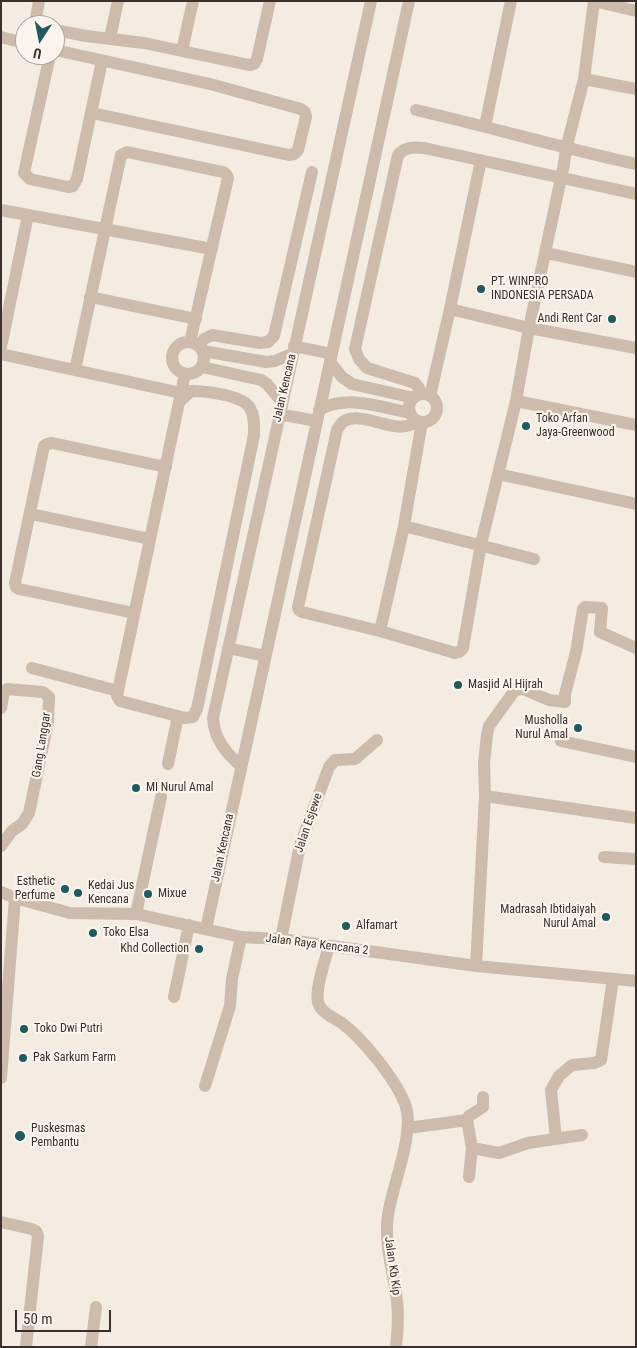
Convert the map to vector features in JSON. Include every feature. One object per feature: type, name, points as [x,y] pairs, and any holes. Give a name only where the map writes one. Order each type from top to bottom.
[{"type":"street","points":[[37,15],[39,1]]},
{"type":"street","points":[[110,38],[118,1]]},
{"type":"street","points":[[182,51],[193,1]]},
{"type":"street","points":[[65,32],[110,38],[249,65],[254,64],[257,59],[270,1]]},
{"type":"street","name":"Jalan Kencana","points":[[241,766],[223,747],[214,728],[213,718],[298,350],[371,1]]},
{"type":"street","name":"Jalan Kencana","points":[[206,929],[327,356],[409,1]]},
{"type":"street","points":[[485,126],[511,1]]},
{"type":"street","points":[[416,419],[411,426],[402,427],[354,419],[343,422],[337,430],[298,607],[302,612],[454,653],[459,652],[463,648],[481,544],[516,401],[566,149],[584,79],[594,1],[636,11]]},
{"type":"street","points":[[1,37],[15,40]]},
{"type":"street","points":[[65,52],[210,84],[292,106],[305,112],[306,117],[298,150],[289,156],[92,113]]},
{"type":"street","points":[[48,65],[24,173],[26,177],[68,188],[73,186],[77,179],[102,61]]},
{"type":"street","points":[[584,79],[636,89]]},
{"type":"street","points":[[416,110],[485,126],[566,149],[636,164]]},
{"type":"street","points":[[421,396],[419,388],[415,383],[366,368],[359,359],[355,349],[398,156],[402,150],[414,147],[636,194]]},
{"type":"street","points":[[75,370],[121,155],[128,152],[226,174],[228,178],[196,319],[197,346],[205,357],[202,367],[194,374],[185,374],[176,370],[173,364],[173,353],[180,344],[197,346],[266,362],[275,361],[298,350],[327,356],[342,377],[352,384],[421,396],[436,403],[437,412],[431,420],[416,419],[347,401],[334,403],[314,417],[284,411],[271,389],[261,380],[202,367]]},
{"type":"street","points":[[380,632],[404,526],[416,419],[409,405],[421,396],[450,309],[481,160]]},
{"type":"street","points":[[197,346],[204,339],[212,335],[260,344],[268,342],[274,336],[312,172]]},
{"type":"street","points":[[1,210],[212,249]]},
{"type":"street","points":[[1,347],[6,299],[28,215]]},
{"type":"street","points":[[546,253],[636,272]]},
{"type":"street","points":[[90,297],[196,319]]},
{"type":"street","points":[[450,309],[529,328],[636,348]]},
{"type":"street","points":[[1,354],[75,370],[181,397],[191,391],[205,391],[243,400],[250,407],[254,422],[254,435],[197,708],[193,717],[185,718],[120,701],[117,696],[181,397],[185,374]]},
{"type":"street","points":[[516,401],[636,425]]},
{"type":"street","points":[[134,613],[16,586],[44,446],[52,443],[166,467]]},
{"type":"street","points":[[498,474],[636,504]]},
{"type":"street","points":[[31,514],[150,539]]},
{"type":"street","points":[[404,526],[534,559]]},
{"type":"street","points":[[476,966],[485,796],[484,764],[489,726],[515,690],[523,689],[549,700],[565,702],[565,694],[576,652],[584,607],[602,608],[600,632],[636,648]]},
{"type":"street","points":[[228,648],[265,656]]},
{"type":"street","points":[[32,668],[118,691]]},
{"type":"street","name":"Gang Langgar","points":[[1,708],[4,692],[7,689],[42,692],[49,697],[48,722],[29,813],[22,824],[12,831],[1,846]]},
{"type":"street","points":[[168,764],[178,716]]},
{"type":"street","name":"Jalan Esjewe","points":[[281,939],[300,845],[329,766],[335,760],[355,760],[377,740]]},
{"type":"street","points":[[561,741],[636,757]]},
{"type":"street","points":[[136,914],[161,796]]},
{"type":"street","points":[[485,796],[636,818]]},
{"type":"street","points":[[604,858],[636,859]]},
{"type":"street","name":"Jalan Raya Kencana 2","points":[[1,892],[15,898],[70,913],[136,914],[241,937],[281,939],[476,966],[636,981]]},
{"type":"street","points":[[1,1078],[15,898]]},
{"type":"street","points":[[174,997],[189,925]]},
{"type":"street","points":[[205,1086],[230,1006],[232,979],[241,937]]},
{"type":"street","points":[[329,946],[318,993],[319,1005],[327,1015],[343,1024],[357,1037],[390,1076],[406,1106],[408,1128],[467,1120]]},
{"type":"street","points":[[556,1139],[551,1090],[559,1076],[572,1065],[594,1063],[601,1060],[613,979]]},
{"type":"street","points":[[469,1177],[472,1148],[467,1120],[469,1116],[483,1107],[483,1097]]},
{"type":"street","name":"Jalan Kb Kip","points":[[396,1347],[398,1316],[386,1228],[408,1128]]},
{"type":"street","points":[[472,1148],[499,1152],[528,1143],[582,1135]]},
{"type":"street","points":[[1,1222],[32,1229],[36,1231],[38,1236],[26,1347]]},
{"type":"street","points":[[91,1347],[96,1307]]},
{"type":"place","name":"PT. WINPRO INDONESIA PERSADA","points":[[481,289]]},
{"type":"place","name":"Andi Rent Car","points":[[612,319]]},
{"type":"place","name":"Toko Arfan Jaya-Greenwood","points":[[526,426]]},
{"type":"place","name":"Masjid Al Hijrah","points":[[458,685]]},
{"type":"place","name":"Musholla Nurul Amal","points":[[578,728]]},
{"type":"place","name":"MI Nurul Amal","points":[[136,788]]},
{"type":"place","name":"Esthetic Perfume","points":[[65,889]]},
{"type":"place","name":"Kedai Jus Kencana","points":[[78,893]]},
{"type":"place","name":"Mixue","points":[[148,894]]},
{"type":"place","name":"Madrasah Ibtidaiyah Nurul Amal","points":[[606,917]]},
{"type":"place","name":"Alfamart","points":[[346,926]]},
{"type":"place","name":"Toko Elsa","points":[[93,933]]},
{"type":"place","name":"Khd Collection","points":[[199,949]]},
{"type":"place","name":"Toko Dwi Putri","points":[[24,1029]]},
{"type":"place","name":"Pak Sarkum Farm","points":[[23,1058]]},
{"type":"place","name":"Puskesmas Pembantu","points":[[20,1136]]}]
